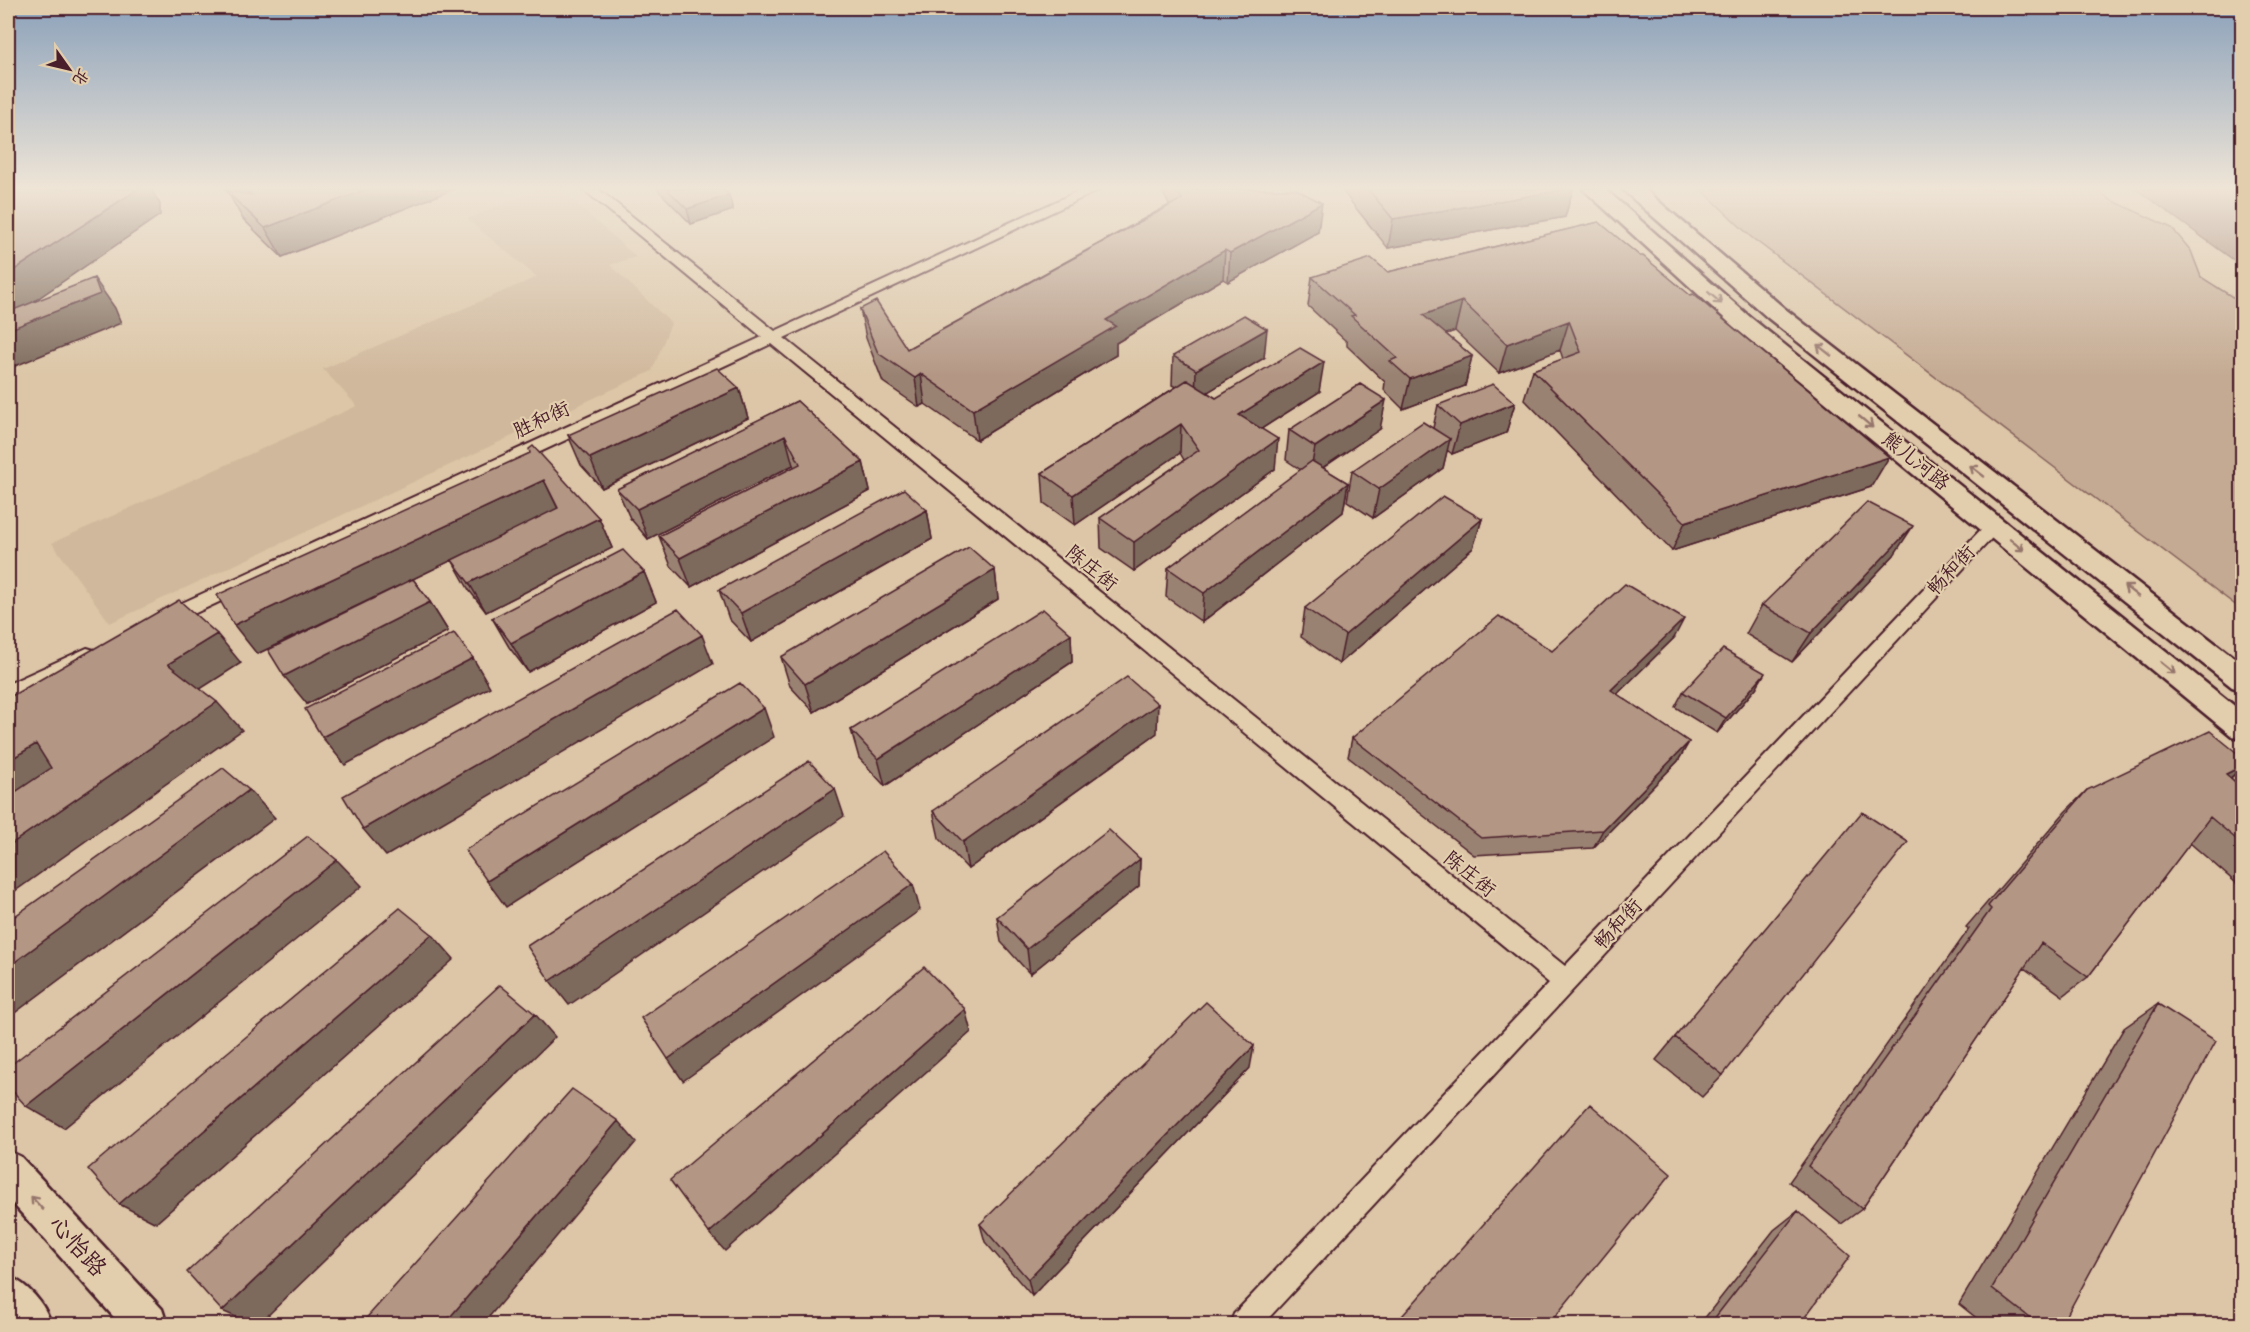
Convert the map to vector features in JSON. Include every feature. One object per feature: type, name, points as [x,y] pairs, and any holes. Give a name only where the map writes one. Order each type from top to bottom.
[{"type":"street","name":"陈庄街","points":[[666,251],[1566,982]]},
{"type":"street","name":"胜和街","points":[[147,627],[960,251]]},
{"type":"street","name":"熊儿河路","points":[[1663,251],[1742,322],[2242,728]]},
{"type":"street","name":"熊儿河路","points":[[1704,251],[1776,313],[2242,680]]},
{"type":"street","name":"畅和街","points":[[1244,1324],[1994,526]]},
{"type":"street","points":[[8,692],[104,647]]},
{"type":"street","name":"心怡路","points":[[8,1170],[147,1324]]},
{"type":"street","points":[[8,1296],[31,1324]]},
{"type":"shaded area","points":[[506,251],[629,251],[636,257],[610,265],[671,323],[652,371],[110,623],[52,543],[357,406],[323,369],[537,277]]},
{"type":"shaded area","points":[[1770,251],[2191,251],[2201,277],[2242,303],[2242,610]]},
{"type":"shaded area","points":[[2222,251],[2242,251],[2242,266]]},
{"type":"building","points":[[8,251],[43,251],[8,274]]},
{"type":"building","points":[[1086,251],[1223,251],[1106,320],[1116,326],[973,410],[921,374],[915,378],[878,353],[860,309],[876,301],[907,349]]},
{"type":"building","points":[[1476,251],[1634,251],[1690,295],[1693,294],[1889,457],[1685,522],[1533,370],[1581,352],[1569,321],[1507,344],[1462,301],[1423,315],[1472,356],[1410,379],[1390,361],[1397,358],[1351,316],[1355,315],[1312,277],[1371,258],[1388,272]]},
{"type":"building","points":[[94,278],[100,294],[8,330],[8,312]]},
{"type":"building","points":[[1244,315],[1267,329],[1196,370],[1173,356]]},
{"type":"building","points":[[1300,348],[1324,362],[1239,415],[1278,439],[1134,542],[1100,518],[1199,450],[1181,424],[1073,495],[1042,473],[1187,380],[1216,398]]},
{"type":"building","points":[[717,368],[739,388],[590,458],[568,435]]},
{"type":"building","points":[[1360,384],[1386,400],[1315,447],[1289,430]]},
{"type":"building","points":[[1493,384],[1515,403],[1460,425],[1438,405]]},
{"type":"building","points":[[797,401],[863,462],[680,558],[659,536],[800,464],[785,435],[637,509],[617,489]]},
{"type":"building","points":[[1423,422],[1450,439],[1379,489],[1352,471]]},
{"type":"building","points":[[533,446],[599,518],[469,583],[452,560],[558,508],[544,480],[234,625],[217,595],[530,453],[529,449]]},
{"type":"building","points":[[1312,461],[1348,483],[1204,593],[1168,568]]},
{"type":"building","points":[[904,489],[927,510],[741,613],[719,590]]},
{"type":"building","points":[[1443,496],[1482,519],[1345,635],[1305,608]]},
{"type":"building","points":[[1867,502],[1913,526],[1811,633],[1762,605]]},
{"type":"building","points":[[969,547],[995,570],[805,684],[781,657]]},
{"type":"building","points":[[623,550],[644,572],[511,643],[492,618]]},
{"type":"building","points":[[413,579],[430,602],[284,676],[268,650]]},
{"type":"building","points":[[1625,584],[1684,619],[1611,690],[1689,742],[1603,830],[1481,838],[1352,738],[1499,616],[1552,651]]},
{"type":"building","points":[[179,600],[217,634],[168,664],[217,702],[8,846],[8,797],[51,768],[36,744],[8,761],[8,698]]},
{"type":"building","points":[[678,609],[702,635],[363,829],[343,796]]},
{"type":"building","points":[[1043,609],[1071,634],[878,759],[851,730]]},
{"type":"building","points":[[454,633],[473,658],[322,737],[305,709]]},
{"type":"building","points":[[1723,649],[1765,673],[1726,718],[1683,692]]},
{"type":"building","points":[[1127,677],[1158,704],[963,842],[933,811]]},
{"type":"building","points":[[740,683],[764,708],[487,881],[465,850]]},
{"type":"building","points":[[2210,731],[2242,757],[2242,766],[2226,774],[2242,788],[2242,844],[2210,817],[2088,977],[2041,943],[1862,1209],[1808,1166],[1991,909],[1988,906],[2087,790]]},
{"type":"building","points":[[809,761],[835,789],[550,981],[527,946]]},
{"type":"building","points":[[223,768],[249,790],[8,967],[8,921]]},
{"type":"building","points":[[1862,812],[1908,842],[1723,1075],[1675,1037]]},
{"type":"building","points":[[1109,830],[1140,859],[1027,949],[997,917]]},
{"type":"building","points":[[308,836],[337,860],[26,1106],[8,1086],[8,1067]]},
{"type":"building","points":[[883,851],[913,884],[668,1059],[641,1018]]},
{"type":"building","points":[[400,908],[432,934],[119,1204],[88,1169]]},
{"type":"building","points":[[924,967],[965,1009],[709,1233],[670,1180]]},
{"type":"building","points":[[500,985],[535,1014],[222,1311],[187,1272]]},
{"type":"building","points":[[1206,1002],[1254,1046],[1028,1279],[980,1224]]},
{"type":"building","points":[[2158,1004],[2216,1041],[2062,1324],[2038,1324],[1992,1288]]},
{"type":"building","points":[[572,1089],[618,1121],[444,1324],[361,1324]]},
{"type":"building","points":[[1590,1104],[1671,1174],[1549,1324],[1395,1324]]},
{"type":"building","points":[[1798,1211],[1850,1256],[1800,1324],[1710,1324]]}]
